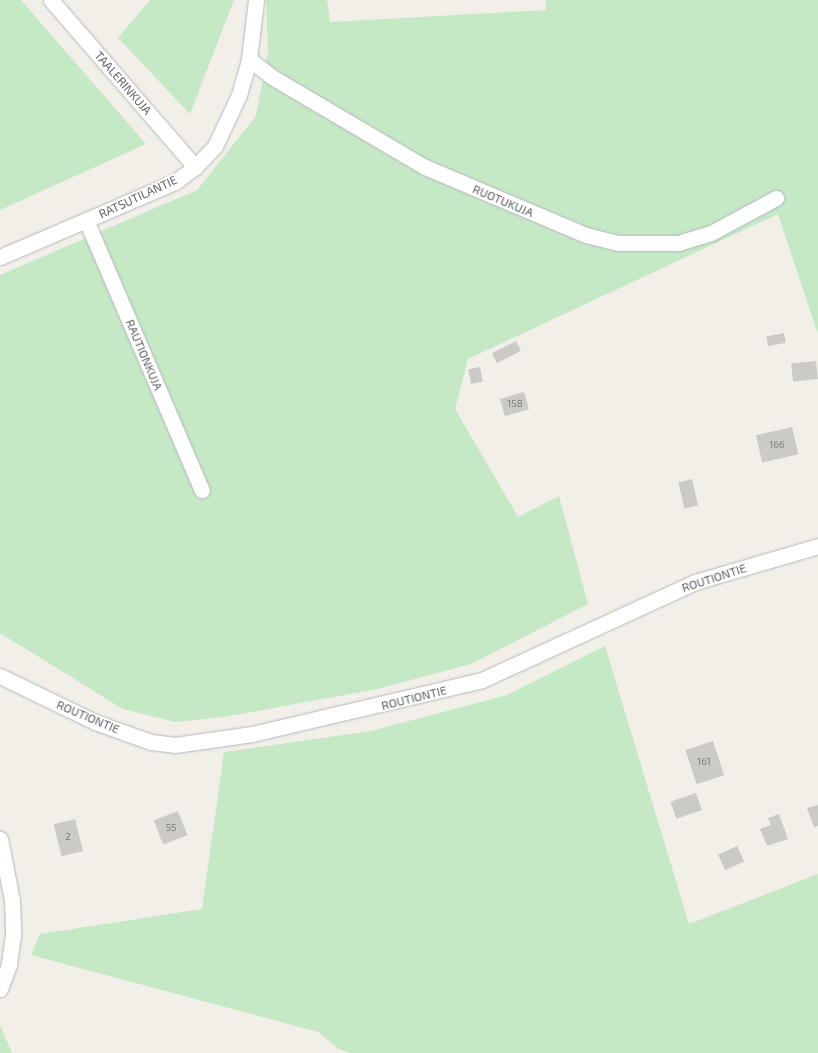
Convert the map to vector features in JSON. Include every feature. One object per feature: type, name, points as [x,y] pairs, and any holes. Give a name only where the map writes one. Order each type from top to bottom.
[{"type":"street","name":"TAALERINKUJA","points":[[52,0],[195,167]]},
{"type":"street","name":"RATSUTILANTIE","points":[[0,257],[175,182],[195,167],[215,146],[228,122],[249,59],[256,0]]},
{"type":"street","name":"RUOTUKUJA","points":[[249,59],[272,77],[425,167],[592,237],[650,246],[678,243],[712,233],[776,198]]},
{"type":"street","name":"RAUTIONKUJA","points":[[86,220],[202,490]]},
{"type":"street","name":"ROUTIONTIE","points":[[0,676],[95,722],[151,742],[175,745],[252,734],[482,680],[695,582],[818,546]]},
{"type":"street","points":[[0,839],[12,900],[6,935],[9,965],[0,989]]},
{"type":"green space","points":[[0,0],[21,0],[146,144],[0,210]]},
{"type":"green space","points":[[150,0],[234,0],[190,114],[118,38]]},
{"type":"green space","points":[[266,0],[327,0],[330,22],[546,10],[546,0],[818,0],[818,334],[778,214],[468,359],[455,409],[518,517],[559,496],[588,604],[471,664],[377,689],[224,717],[176,722],[123,709],[0,633],[0,275],[197,190],[256,116],[268,52]]},
{"type":"green space","points":[[605,646],[689,924],[818,874],[818,1053],[351,1053],[339,1049],[318,1032],[31,955],[40,934],[202,909],[224,752],[371,731],[507,695]]},
{"type":"green space","points":[[0,1025],[12,1053],[0,1053]]},
{"type":"building","points":[[784,333],[786,343],[768,346],[766,336]]},
{"type":"building","points":[[516,341],[521,351],[497,363],[492,353]]},
{"type":"building","points":[[816,361],[818,379],[793,382],[791,364]]},
{"type":"building","points":[[480,367],[483,382],[471,384],[468,369]]},
{"type":"building","points":[[524,392],[529,409],[505,416],[500,399]]},
{"type":"building","points":[[792,427],[798,454],[762,463],[756,435]]},
{"type":"building","points":[[692,479],[698,505],[684,508],[678,482]]},
{"type":"building","points":[[713,741],[724,775],[697,784],[685,750]]},
{"type":"building","points":[[696,793],[702,810],[676,819],[670,802]]},
{"type":"building","points":[[818,805],[818,826],[814,827],[807,808]]},
{"type":"building","points":[[178,811],[187,835],[163,845],[154,820]]},
{"type":"building","points":[[779,814],[788,839],[767,846],[760,829],[771,825],[768,818]]},
{"type":"building","points":[[75,819],[83,851],[62,856],[54,824]]},
{"type":"building","points":[[737,846],[744,861],[725,870],[718,855]]}]
